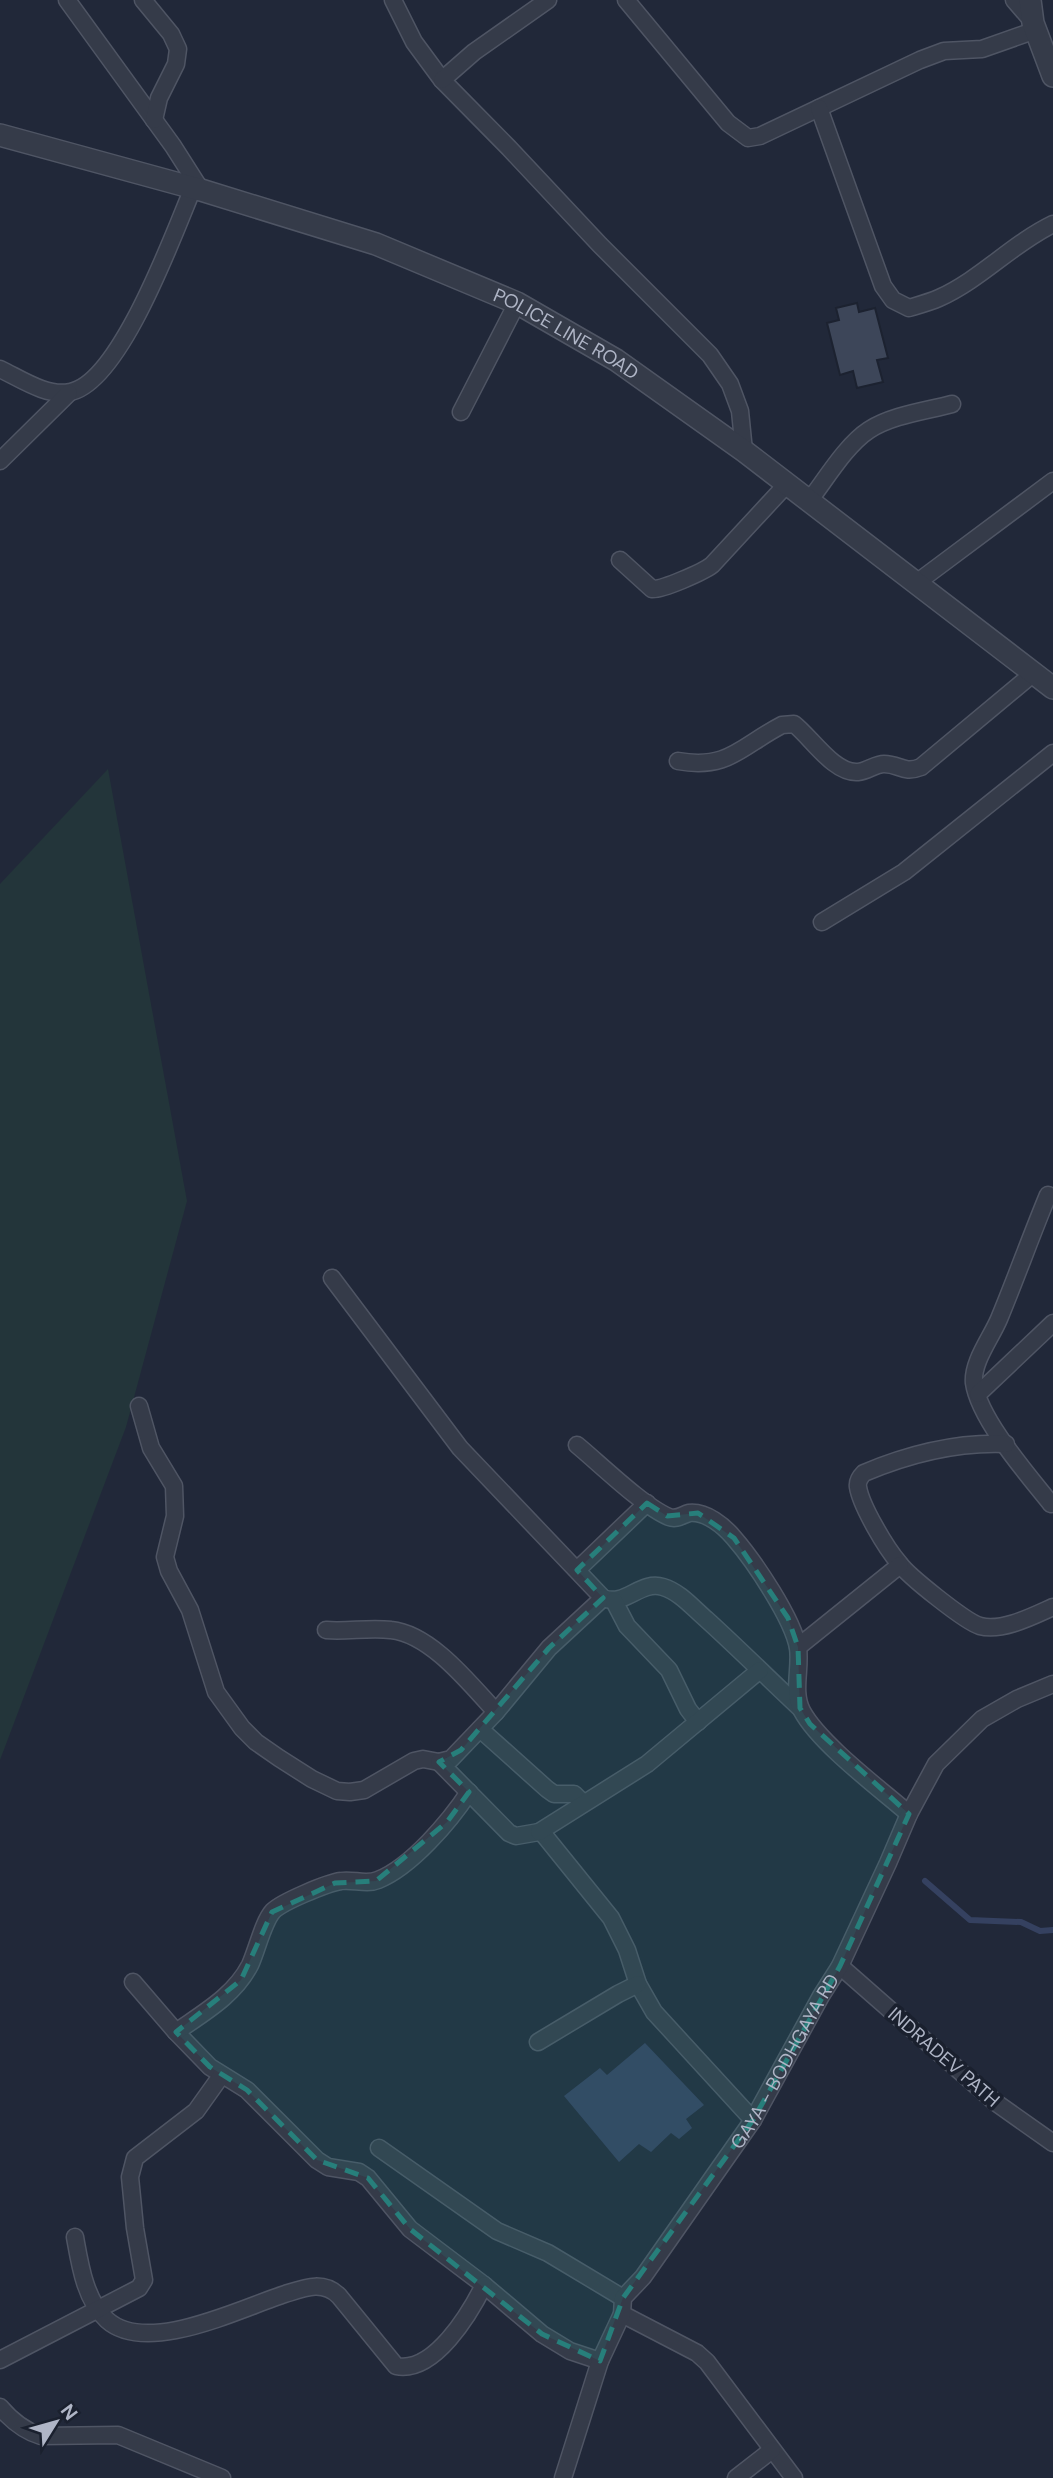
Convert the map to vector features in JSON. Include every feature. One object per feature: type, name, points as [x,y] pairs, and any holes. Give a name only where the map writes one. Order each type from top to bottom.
[{"type":"street","points":[[0,461],[69,393],[80,389],[103,370],[122,342],[148,292],[197,189],[154,120],[67,0]]},
{"type":"street","points":[[143,0],[171,34],[178,48],[176,64],[159,98],[154,120]]},
{"type":"street","points":[[393,0],[414,42],[442,80],[591,236],[710,355],[730,384],[740,411],[744,451]]},
{"type":"street","points":[[442,80],[474,52],[548,0]]},
{"type":"street","points":[[626,0],[728,123],[748,138],[760,136],[920,60],[944,51],[982,49],[1035,27]]},
{"type":"street","points":[[1014,0],[1035,27]]},
{"type":"street","points":[[1030,0],[1035,27],[1053,76]]},
{"type":"street","points":[[820,108],[883,286],[893,300],[909,308],[938,298],[976,276],[1036,232],[1053,224]]},
{"type":"street","name":"POLICE LINE ROAD","points":[[0,135],[197,189],[376,244],[517,303],[616,360],[744,451],[1053,688]]},
{"type":"street","points":[[461,412],[517,303]]},
{"type":"street","points":[[0,369],[46,391],[69,393]]},
{"type":"street","points":[[809,501],[855,441],[868,430],[881,423],[952,404]]},
{"type":"street","points":[[915,584],[1053,481]]},
{"type":"street","points":[[620,560],[652,589],[658,590],[697,575],[712,565],[787,484]]},
{"type":"street","points":[[678,761],[708,764],[722,761],[776,728],[794,723],[827,757],[853,772],[862,772],[885,764],[911,771],[921,767],[1035,672]]},
{"type":"street","points":[[822,922],[904,872],[1053,753]]},
{"type":"street","points":[[1048,1195],[976,1370],[974,1381],[988,1418],[1051,1504]]},
{"type":"street","points":[[332,1278],[460,1448],[577,1570],[609,1599],[626,1626],[669,1670],[688,1709],[698,1722]]},
{"type":"street","points":[[978,1394],[1053,1323]]},
{"type":"street","points":[[139,1406],[151,1448],[174,1486],[175,1516],[165,1556],[169,1571],[190,1610],[216,1692],[242,1728],[256,1742],[312,1779],[337,1791],[364,1790],[414,1761],[423,1759],[439,1762],[451,1759],[496,1712],[549,1648],[609,1599],[651,1585],[672,1591],[800,1708],[826,1741],[909,1814]]},
{"type":"street","points":[[1006,1444],[985,1443],[935,1450],[872,1469],[859,1479],[858,1487],[900,1565],[966,1618],[980,1626],[1006,1624],[1053,1607]]},
{"type":"street","points":[[577,1446],[667,1516],[675,1518],[698,1513],[708,1517],[734,1538],[788,1618],[798,1647],[797,1692],[800,1708]]},
{"type":"street","points":[[577,1570],[647,1503]]},
{"type":"street","points":[[798,1647],[900,1565]]},
{"type":"street","points":[[326,1630],[391,1630],[409,1634],[453,1666],[496,1712]]},
{"type":"street","points":[[439,1762],[509,1833],[516,1836],[539,1832],[647,1764],[760,1670]]},
{"type":"street","name":"GAYA - BODHGAYA RD","points":[[563,2478],[600,2361],[623,2306],[753,2120],[840,1966],[909,1814],[936,1764],[967,1732],[998,1709],[1053,1684]]},
{"type":"street","points":[[480,1729],[547,1789],[554,1794],[574,1794],[583,1803]]},
{"type":"street","points":[[176,2032],[222,2000],[241,1980],[272,1912],[335,1883],[376,1881],[386,1876],[433,1837],[470,1792]]},
{"type":"street","points":[[539,1832],[553,1845],[611,1918],[633,1963],[638,1984],[654,2012],[753,2120]]},
{"type":"street","name":"INDRADEV PATH","points":[[840,1966],[995,2102],[1053,2143]]},
{"type":"street","points":[[133,1982],[210,2067],[247,2090],[317,2160],[338,2170],[359,2172],[368,2178],[410,2229],[554,2342],[569,2351],[600,2361]]},
{"type":"street","points":[[538,2042],[638,1984]]},
{"type":"street","points":[[0,2360],[32,2346],[139,2288],[144,2280],[135,2228],[131,2177],[135,2158],[196,2111],[221,2076]]},
{"type":"street","points":[[379,2148],[497,2231],[548,2253],[623,2306],[697,2353],[707,2362],[794,2478]]},
{"type":"street","points":[[75,2237],[81,2272],[98,2309],[106,2319],[122,2330],[145,2333],[168,2331],[224,2316],[303,2288],[324,2286],[339,2296],[396,2366],[405,2368],[434,2353],[449,2339],[470,2312],[484,2285]]},
{"type":"street","points":[[0,2407],[21,2427],[41,2436],[118,2435],[222,2478]]},
{"type":"street","points":[[736,2478],[772,2450]]},
{"type":"highlighted area","points":[[647,1503],[667,1516],[698,1513],[734,1538],[788,1618],[798,1647],[800,1708],[810,1724],[909,1814],[840,1966],[753,2120],[623,2298],[600,2361],[542,2334],[410,2229],[368,2178],[317,2160],[247,2090],[210,2067],[176,2032],[241,1980],[272,1912],[335,1883],[376,1881],[447,1822],[469,1792],[439,1762],[461,1750],[549,1648],[603,1598],[577,1570]]},
{"type":"shaded area","points":[[108,769],[187,1201],[126,1427],[0,1760],[0,884]]},
{"type":"water","points":[[645,2043],[704,2105],[686,2119],[692,2128],[679,2139],[671,2133],[651,2152],[639,2144],[619,2162],[564,2096],[600,2068],[607,2075]]},
{"type":"building","points":[[857,303],[859,312],[875,308],[888,358],[877,360],[883,382],[857,388],[853,371],[840,375],[827,323],[839,320],[836,308]]},
{"type":"waterway","points":[[925,1881],[970,1920],[1021,1922],[1040,1931],[1053,1930]]}]
